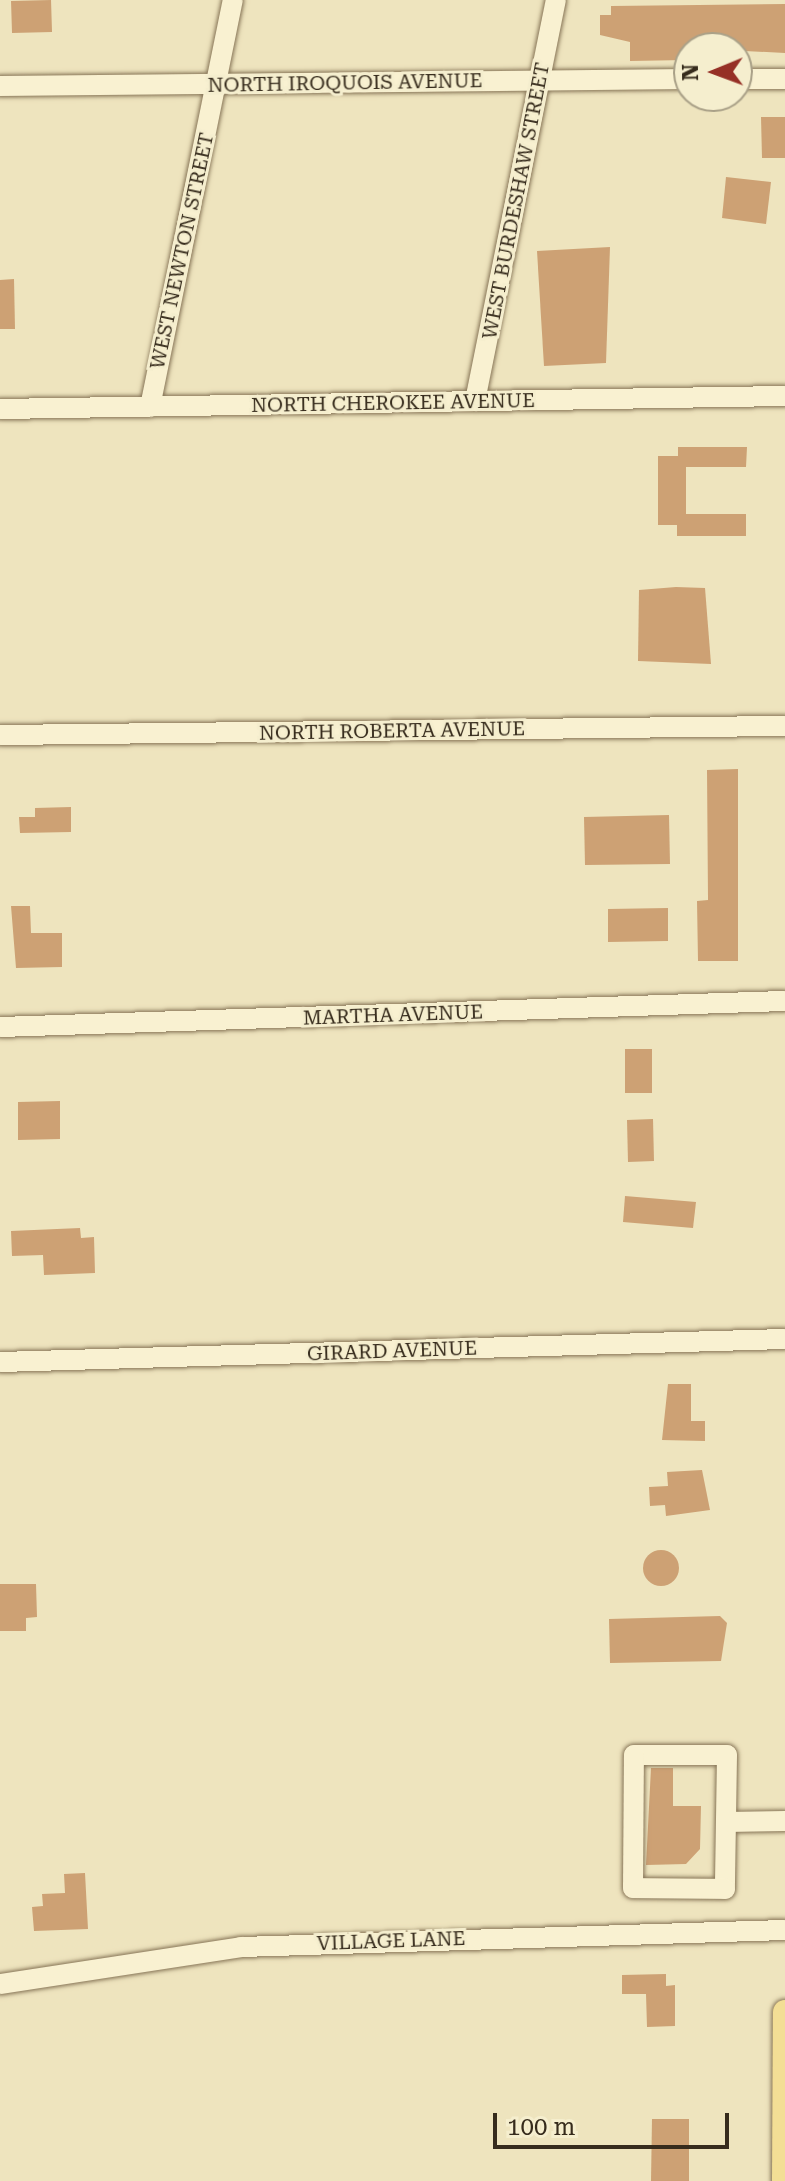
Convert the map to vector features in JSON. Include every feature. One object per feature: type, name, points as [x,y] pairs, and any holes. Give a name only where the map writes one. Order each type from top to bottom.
[{"type":"main road","points":[[784,2181],[785,2012]]},
{"type":"street","name":"WEST NEWTON STREET","points":[[150,407],[233,0]]},
{"type":"street","name":"WEST BURDESHAW STREET","points":[[475,401],[556,0]]},
{"type":"street","name":"NORTH IROQUOIS AVENUE","points":[[0,86],[673,79]]},
{"type":"street","points":[[753,79],[785,79]]},
{"type":"street","name":"NORTH CHEROKEE AVENUE","points":[[0,409],[785,396]]},
{"type":"street","name":"NORTH ROBERTA AVENUE","points":[[0,735],[785,726]]},
{"type":"street","name":"MARTHA AVENUE","points":[[0,1027],[785,1001]]},
{"type":"street","name":"GIRARD AVENUE","points":[[0,1362],[785,1339]]},
{"type":"street","points":[[634,1755],[727,1755],[726,1822],[725,1889],[633,1888],[634,1755]]},
{"type":"street","points":[[726,1822],[785,1821]]},
{"type":"street","name":"VILLAGE LANE","points":[[0,1984],[241,1947],[785,1930]]},
{"type":"building","points":[[51,0],[52,32],[12,33],[11,1]]},
{"type":"building","points":[[785,4],[785,53],[753,51],[753,32],[673,32],[673,60],[630,61],[630,42],[600,35],[600,15],[611,15],[611,6]]},
{"type":"building","points":[[761,117],[785,117],[785,158],[762,158]]},
{"type":"building","points":[[726,177],[771,182],[766,224],[722,218]]},
{"type":"building","points":[[610,247],[606,363],[544,366],[537,251]]},
{"type":"building","points":[[14,279],[15,329],[0,329],[0,280]]},
{"type":"building","points":[[678,447],[747,447],[746,467],[686,467],[686,514],[746,514],[746,536],[677,536],[677,525],[658,525],[658,456],[678,456]]},
{"type":"building","points":[[705,588],[711,664],[638,661],[639,590]]},
{"type":"building","points":[[738,769],[738,961],[698,961],[697,901],[708,900],[707,770]]},
{"type":"building","points":[[71,807],[71,832],[20,833],[19,817],[35,817],[35,808]]},
{"type":"building","points":[[669,815],[670,864],[585,865],[584,817]]},
{"type":"building","points":[[11,906],[30,906],[31,933],[62,933],[62,967],[16,968]]},
{"type":"building","points":[[668,908],[668,941],[608,942],[608,909]]},
{"type":"building","points":[[625,1049],[652,1049],[652,1093],[625,1093]]},
{"type":"building","points":[[60,1101],[60,1139],[18,1140],[18,1102]]},
{"type":"building","points":[[653,1119],[654,1161],[628,1162],[627,1120]]},
{"type":"building","points":[[625,1196],[696,1202],[693,1228],[623,1222]]},
{"type":"building","points":[[80,1228],[81,1238],[94,1237],[95,1273],[44,1275],[43,1255],[12,1256],[11,1231]]},
{"type":"building","points":[[668,1384],[691,1384],[691,1421],[705,1421],[705,1441],[662,1440]]},
{"type":"building","points":[[702,1470],[710,1510],[666,1516],[665,1505],[650,1506],[649,1487],[668,1486],[667,1472]]},
{"type":"building","points":[[661,1550],[674,1555],[679,1568],[674,1581],[661,1586],[648,1581],[643,1568],[648,1555]]},
{"type":"building","points":[[0,1584],[36,1584],[37,1617],[26,1618],[26,1631],[0,1631]]},
{"type":"building","points":[[720,1616],[727,1623],[721,1661],[610,1663],[609,1619]]},
{"type":"building","points":[[651,1768],[673,1768],[673,1806],[701,1806],[700,1849],[686,1864],[646,1865]]},
{"type":"building","points":[[85,1873],[88,1929],[34,1931],[32,1907],[43,1906],[42,1894],[65,1893],[64,1874]]},
{"type":"building","points":[[666,1974],[666,1986],[675,1985],[675,2026],[647,2027],[646,1994],[622,1994],[622,1975]]},
{"type":"building","points":[[652,2119],[689,2119],[689,2181],[651,2181]]}]
